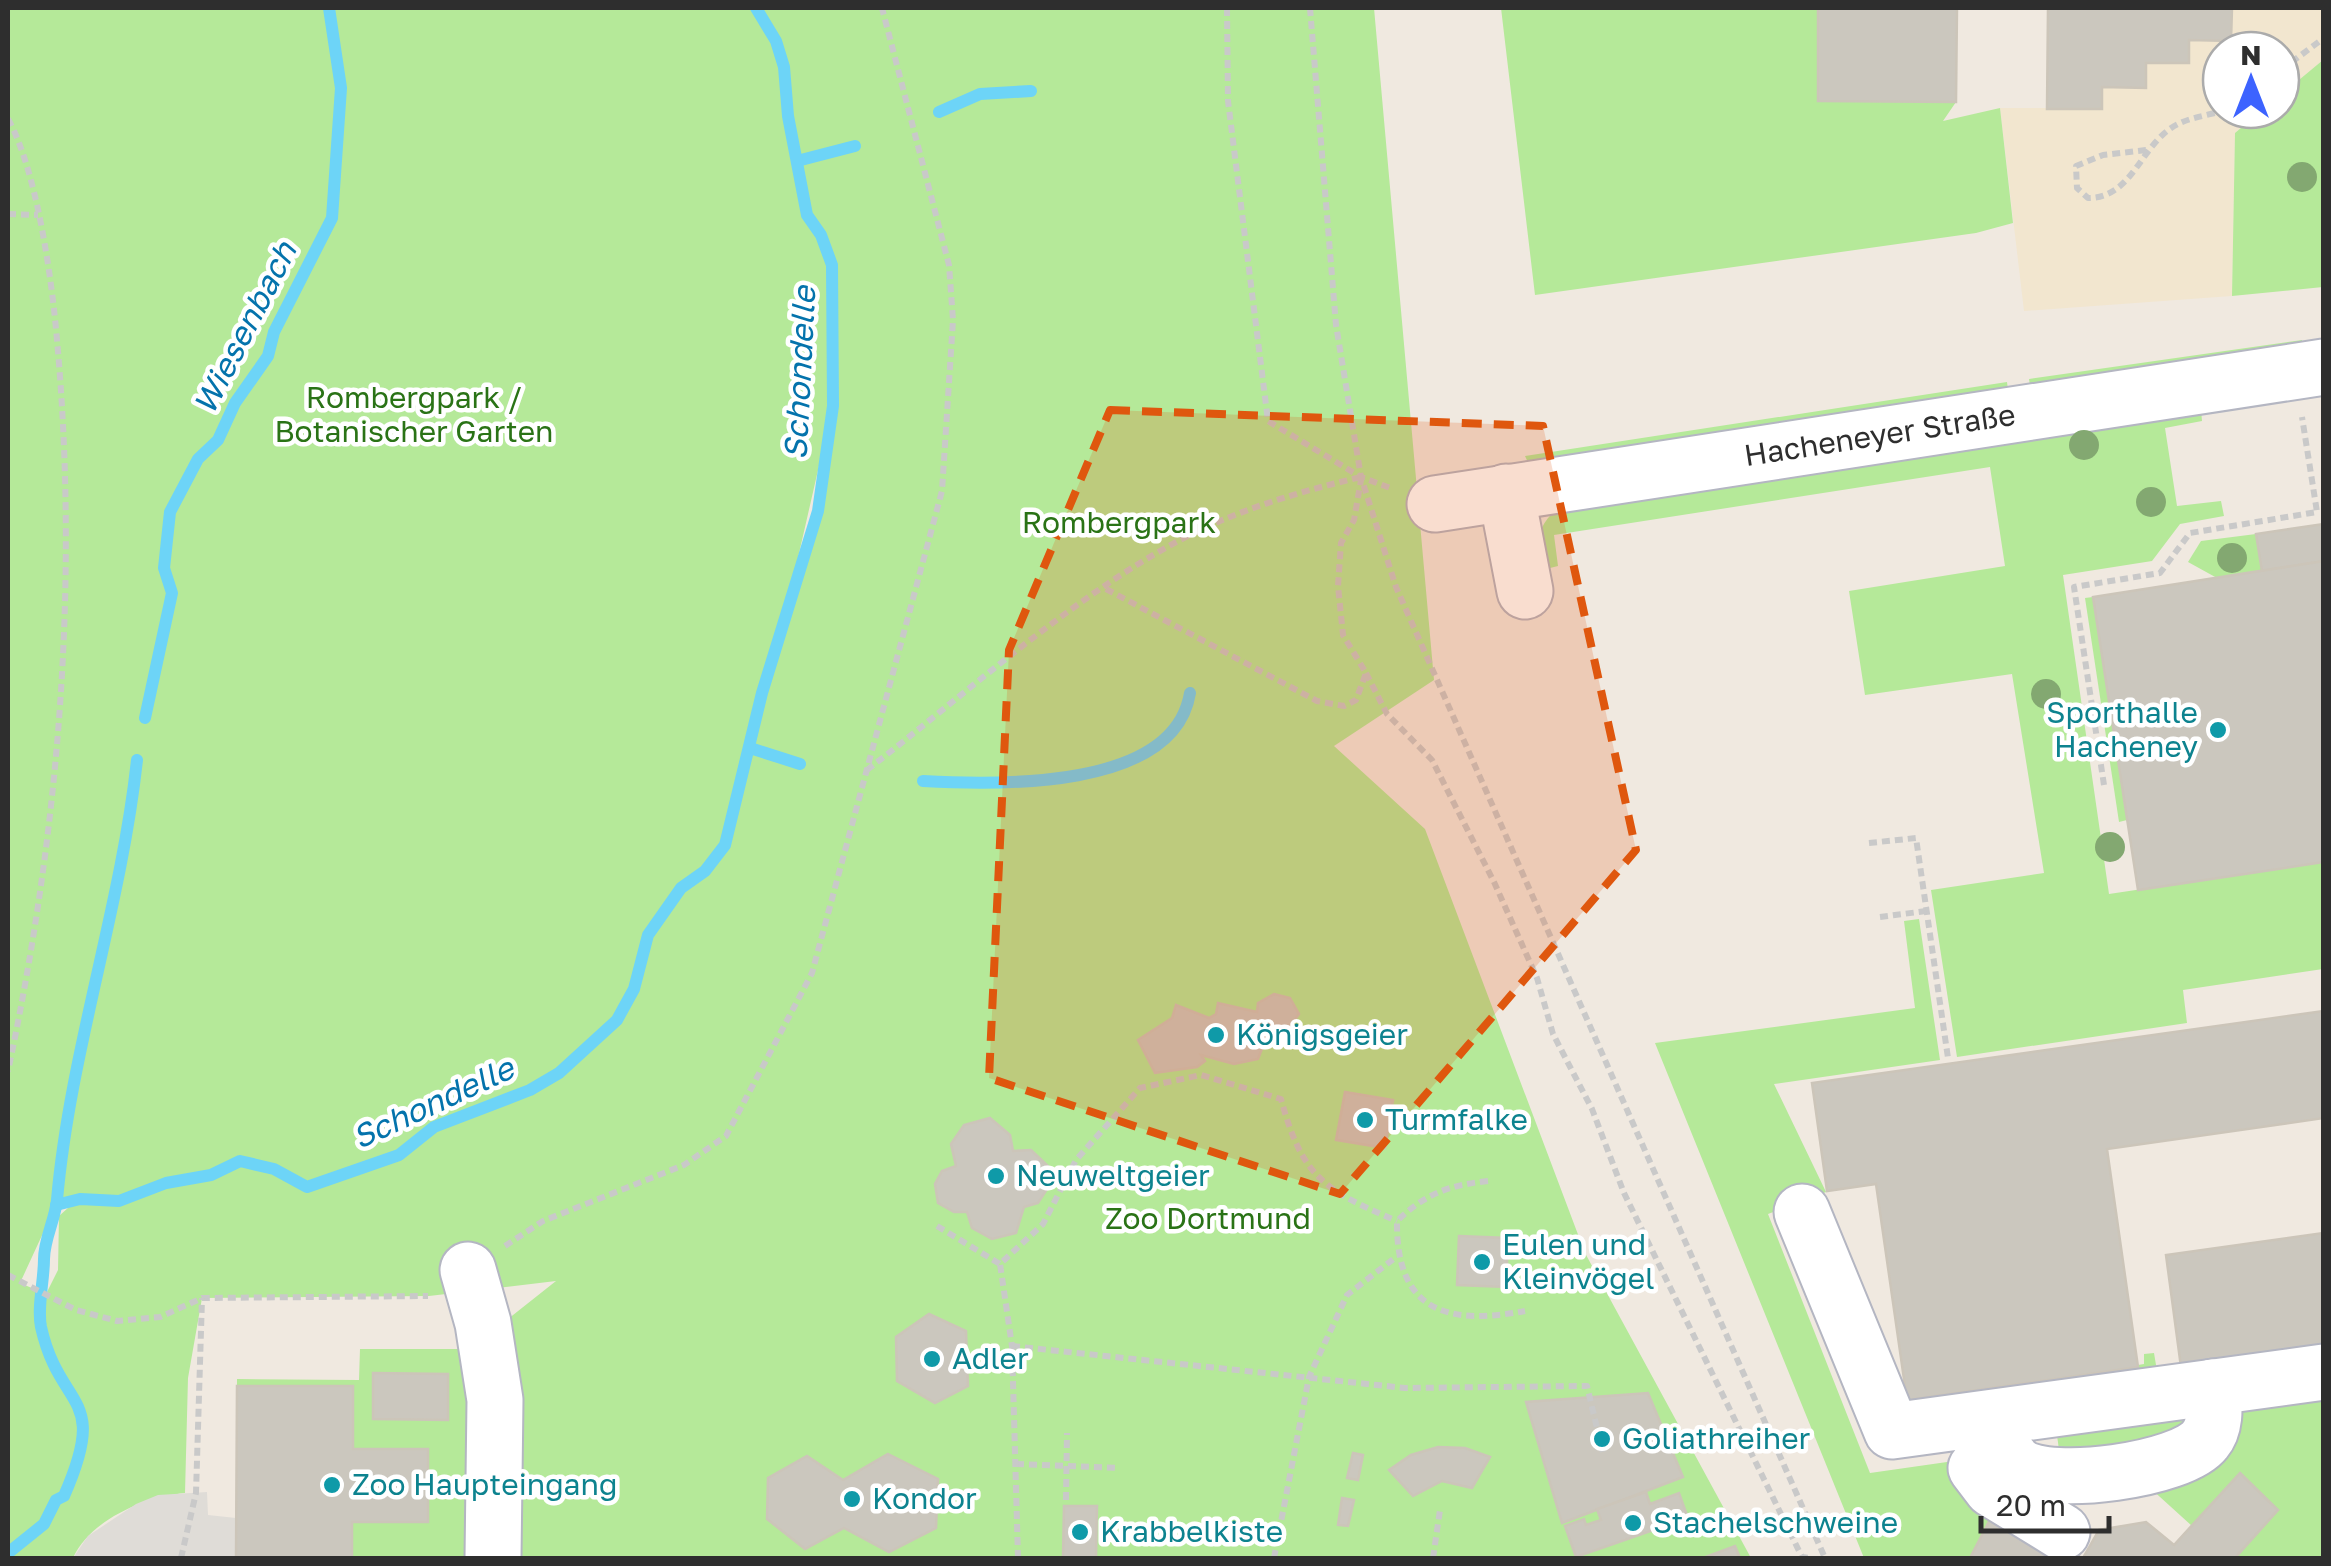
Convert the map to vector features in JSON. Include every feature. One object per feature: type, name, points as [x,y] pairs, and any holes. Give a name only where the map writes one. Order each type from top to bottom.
[{"type":"street","name":"Hacheneyer Straße","points":[[1435,504],[2309,369]]},
{"type":"street","points":[[1506,492],[1525,591]]},
{"type":"street","points":[[1802,1212],[1892,1431],[1992,1410],[2324,1372]]},
{"type":"street","points":[[468,1270],[483,1323],[496,1400],[493,1558]]},
{"type":"street","points":[[1992,1410],[1973,1465],[1992,1489],[2062,1532]]},
{"type":"path","points":[[8,1275],[76,1310],[116,1321],[160,1317],[202,1298],[429,1296],[543,1221],[684,1164],[726,1136],[812,974],[942,491],[953,320],[949,266],[882,8]]},
{"type":"path","points":[[1227,8],[1228,101],[1268,421],[1361,477]]},
{"type":"path","points":[[1310,8],[1336,325],[1361,477],[1396,587],[1824,1558]]},
{"type":"path","points":[[2301,55],[2324,38]]},
{"type":"path","points":[[2146,150],[2102,155],[2076,166],[2077,188],[2088,198],[2106,198],[2124,186],[2146,150],[2178,124],[2201,117]]},
{"type":"path","points":[[8,119],[38,215],[52,282],[64,416],[67,632],[49,812],[24,996],[8,1071]]},
{"type":"path","points":[[8,214],[38,215]]},
{"type":"path","points":[[2104,785],[2074,587],[2160,574],[2190,533],[2317,512],[2309,369]]},
{"type":"path","points":[[866,771],[1105,588],[1198,531],[1288,494],[1361,477]]},
{"type":"path","points":[[1361,477],[1354,520],[1341,544],[1338,586],[1343,635],[1386,714],[1432,760],[1536,978],[1553,1034],[1592,1109],[1624,1193],[1802,1557],[1811,1558]]},
{"type":"path","points":[[1105,588],[1318,701],[1344,706],[1356,700],[1366,672]]},
{"type":"path","points":[[1869,843],[1916,838],[1948,1058]]},
{"type":"path","points":[[1880,917],[1926,912]]},
{"type":"path","points":[[1000,1264],[1043,1224],[1076,1160],[1140,1088],[1201,1075],[1280,1099],[1292,1141],[1312,1173],[1350,1201],[1397,1221]]},
{"type":"path","points":[[1488,1181],[1452,1184],[1419,1200],[1397,1221],[1396,1257],[1411,1293],[1446,1312],[1490,1318],[1525,1312]]},
{"type":"path","points":[[937,1226],[1000,1264]]},
{"type":"path","points":[[1274,1558],[1308,1377],[1347,1295],[1396,1257]]},
{"type":"path","points":[[1000,1264],[1012,1346],[1018,1558]]},
{"type":"path","points":[[181,1558],[196,1492],[202,1298]]},
{"type":"path","points":[[1012,1346],[1405,1388],[1587,1386],[1603,1453]]},
{"type":"path","points":[[1066,1500],[1067,1434]]},
{"type":"path","points":[[1016,1464],[1119,1468]]},
{"type":"path","points":[[1433,1558],[1440,1510]]},
{"type":"highlighted area","points":[[1110,410],[1543,426],[1636,850],[1340,1194],[989,1078],[1009,650]]},
{"type":"shaded area","points":[[2048,8],[2323,8],[2323,60],[2301,78],[2301,30],[2201,30],[2201,130],[2239,130],[2235,133],[2232,296],[2024,311],[2000,108],[2047,108]]},
{"type":"shaded area","points":[[207,1492],[208,1515],[236,1518],[236,1558],[73,1558],[88,1536],[136,1504],[158,1495]]},
{"type":"green space","points":[[8,8],[1374,8],[1434,680],[1334,746],[1425,829],[1585,1253],[1751,1558],[236,1558],[237,1379],[359,1380],[360,1349],[470,1349],[556,1281],[429,1296],[202,1298],[188,1378],[185,1493],[153,1499],[121,1512],[92,1532],[73,1558],[8,1558]],"holes":[[[829,422],[818,511],[787,606]],[[78,1199],[59,1216],[58,1270],[46,1294],[20,1283],[56,1205]]]},
{"type":"green space","points":[[1501,8],[1957,8],[1956,102],[1943,121],[2000,108],[2013,223],[1976,233],[1535,295]]},
{"type":"green space","points":[[2323,60],[2323,287],[2232,296],[2235,133],[2301,130],[2301,78]]},
{"type":"green space","points":[[2302,340],[2305,354],[2031,392],[2029,379]]},
{"type":"green space","points":[[2007,382],[2009,397],[1532,471],[1525,456]]},
{"type":"green space","points":[[2201,410],[2202,421],[2165,428],[2177,506],[2221,501],[2224,516],[2180,524],[2152,561],[2063,575],[2109,894],[2323,862],[2323,969],[2183,990],[2187,1023],[1957,1057],[1931,890],[2044,873],[2012,674],[1865,695],[1849,591],[2005,566],[1990,467],[1554,535],[1558,566],[1550,568],[1538,556],[1541,530],[1557,509]]},
{"type":"green space","points":[[2256,534],[2262,571],[2217,578],[2188,562],[2201,541]]},
{"type":"green space","points":[[2093,597],[2127,820],[2119,822],[2085,598]]},
{"type":"green space","points":[[1919,919],[1940,1060],[1774,1084],[1826,1192],[1768,1214],[1870,1473],[1961,1460],[1997,1506],[1970,1558],[1864,1558],[1655,1043],[1915,1008],[1904,921]]},
{"type":"green space","points":[[2154,1353],[2158,1377],[2027,1391],[2026,1383],[2144,1364],[2144,1354]]},
{"type":"green space","points":[[2323,1398],[2323,1558],[2235,1558],[2278,1510],[2240,1474],[2192,1526],[2149,1487],[2228,1411]]},
{"type":"green space","points":[[2196,1415],[2193,1430],[2060,1458],[2057,1435]]},
{"type":"building","points":[[1818,8],[1957,8],[1956,102],[1818,101]]},
{"type":"building","points":[[2048,8],[2232,8],[2231,30],[2201,30],[2201,40],[2189,40],[2189,63],[2146,63],[2146,88],[2102,87],[2102,109],[2047,109]]},
{"type":"building","points":[[2324,524],[2324,561],[2262,571],[2256,534]]},
{"type":"building","name":"Sporthalle Hacheney","points":[[2324,561],[2324,862],[2138,890],[2093,597]]},
{"type":"building","name":"Königsgeier","points":[[1274,994],[1290,998],[1299,1014],[1278,1043],[1265,1041],[1258,1059],[1234,1064],[1201,1055],[1205,1061],[1197,1067],[1155,1073],[1138,1040],[1172,1018],[1176,1005],[1209,1018],[1216,1014],[1218,1003],[1257,1012],[1258,1003]]},
{"type":"building","points":[[2324,1011],[2324,1118],[2107,1149],[2138,1367],[1907,1400],[1876,1184],[1827,1191],[1812,1083]]},
{"type":"building","name":"Turmfalke","points":[[1345,1092],[1393,1100],[1385,1148],[1336,1140]]},
{"type":"building","name":"Neuweltgeier","points":[[990,1118],[1010,1135],[1013,1151],[1031,1150],[1050,1168],[1053,1180],[1038,1203],[1024,1207],[1016,1233],[992,1239],[972,1228],[967,1212],[954,1212],[938,1203],[935,1184],[942,1171],[956,1166],[951,1144],[964,1125]]},
{"type":"building","points":[[2324,1233],[2324,1347],[2181,1367],[2166,1255]]},
{"type":"building","name":"Eulen und Kleinvögel","points":[[1459,1236],[1508,1238],[1506,1287],[1457,1285]]},
{"type":"building","name":"Adler","points":[[929,1314],[966,1331],[968,1386],[935,1403],[897,1381],[896,1337]]},
{"type":"building","points":[[373,1373],[448,1374],[448,1420],[373,1419]]},
{"type":"building","name":"Zoo Haupteingang","points":[[237,1386],[353,1386],[353,1449],[428,1449],[428,1522],[352,1522],[352,1558],[236,1558]]},
{"type":"building","name":"Goliathreiher","points":[[1648,1393],[1683,1477],[1562,1523],[1526,1402]]},
{"type":"building","points":[[1438,1447],[1465,1448],[1490,1457],[1472,1488],[1442,1481],[1413,1496],[1389,1470],[1411,1455]]},
{"type":"building","points":[[1353,1453],[1363,1455],[1358,1480],[1347,1478]]},
{"type":"building","name":"Kondor","points":[[888,1454],[938,1479],[936,1528],[889,1552],[844,1528],[805,1549],[767,1519],[768,1478],[807,1456],[843,1480]]},
{"type":"building","points":[[2240,1473],[2278,1510],[2235,1558],[2083,1558],[2099,1530],[2146,1522],[2174,1545]]},
{"type":"building","name":"Stachelschweine","points":[[1646,1492],[1650,1504],[1679,1493],[1688,1518],[1576,1557],[1565,1526],[1584,1519],[1586,1525],[1601,1520],[1597,1509]]},
{"type":"building","points":[[1342,1498],[1354,1500],[1348,1526],[1338,1525]]},
{"type":"building","name":"Krabbelkiste","points":[[1064,1506],[1097,1506],[1096,1558],[1063,1558]]},
{"type":"building","points":[[1995,1510],[2082,1558],[1970,1558]]},
{"type":"building","points":[[1735,1546],[1740,1558],[1703,1558]]},
{"type":"waterway","name":"Wiesenbach","points":[[145,718],[172,593],[164,568],[170,512],[198,459],[218,440],[235,403],[268,356],[274,332],[332,218],[341,88],[329,8]]},
{"type":"waterway","name":"Schondelle","points":[[56,1205],[80,1199],[119,1201],[166,1183],[211,1175],[240,1161],[274,1169],[307,1187],[399,1155],[434,1127],[530,1090],[559,1073],[617,1020],[634,989],[648,935],[681,888],[705,871],[725,845],[762,693],[818,511],[833,406],[832,265],[821,235],[807,215],[788,116],[784,67],[776,41],[756,8]]},
{"type":"waterway","points":[[939,112],[980,94],[1031,91]]},
{"type":"waterway","points":[[797,161],[855,146]]},
{"type":"waterway","points":[[923,781],[1035,781],[1118,765],[1152,749],[1177,725],[1190,693]]},
{"type":"waterway","points":[[750,748],[800,764]]},
{"type":"waterway","name":"Wiesenbach","points":[[8,1553],[44,1524],[56,1500],[64,1496],[82,1438],[77,1404],[49,1354],[41,1327],[44,1252],[56,1207],[73,1090],[120,870],[137,760]]},
{"type":"place","name":"Sporthalle Hacheney","points":[[2218,730]]},
{"type":"place","name":"Königsgeier","points":[[1216,1035]]},
{"type":"place","name":"Turmfalke","points":[[1365,1120]]},
{"type":"place","name":"Neuweltgeier","points":[[996,1176]]},
{"type":"place","name":"Eulen und Kleinvögel","points":[[1482,1262]]},
{"type":"place","name":"Adler","points":[[932,1359]]},
{"type":"place","name":"Goliathreiher","points":[[1602,1439]]},
{"type":"place","name":"Zoo Haupteingang","points":[[332,1485]]},
{"type":"place","name":"Kondor","points":[[852,1499]]},
{"type":"place","name":"Stachelschweine","points":[[1633,1523]]},
{"type":"place","name":"Krabbelkiste","points":[[1080,1532]]},
{"type":"park label","name":"Rombergpark / Botanischer Garten","points":[[414,415]]},
{"type":"park label","name":"Rombergpark","points":[[1119,523]]},
{"type":"park label","name":"Zoo Dortmund","points":[[1208,1219]]}]
